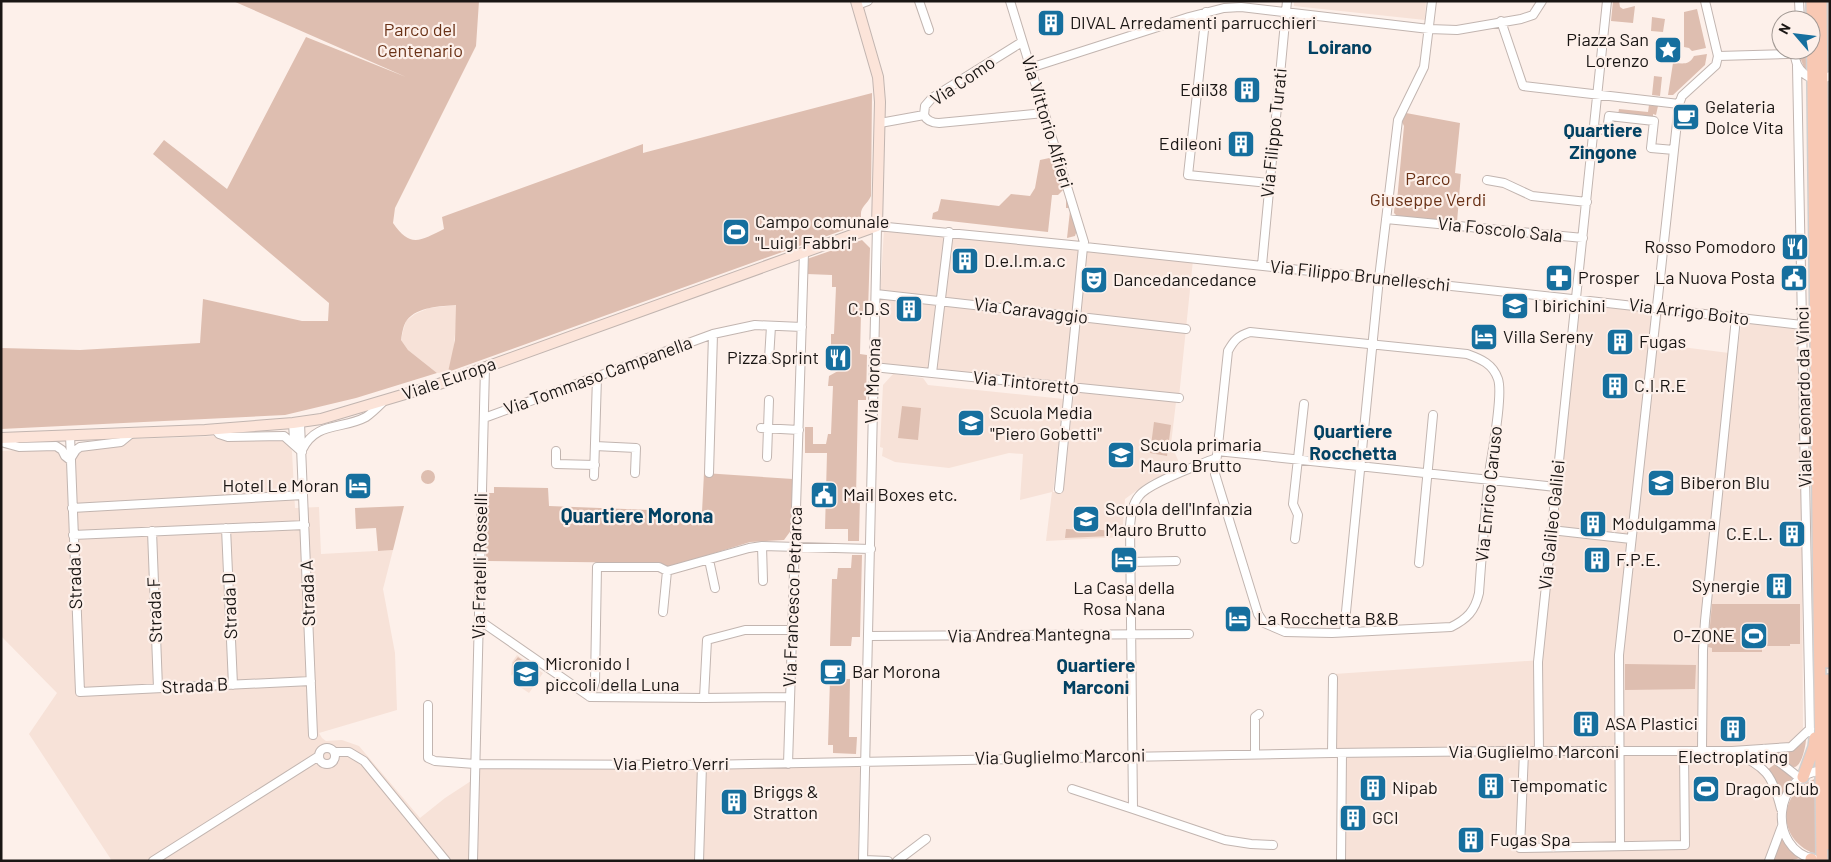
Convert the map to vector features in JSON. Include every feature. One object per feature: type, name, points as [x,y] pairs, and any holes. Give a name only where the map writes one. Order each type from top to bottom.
[{"type":"main road","name":"Via Morona","points":[[856,3],[878,77],[880,123],[877,226]]},
{"type":"main road","points":[[1820,60],[1827,770],[1830,844]]},
{"type":"main road","points":[[1814,860],[1827,770],[1820,680],[1821,78]]},
{"type":"main road","name":"Viale Europa","points":[[1,438],[216,429],[297,423],[321,419],[383,402],[485,368],[877,226]]},
{"type":"main road","points":[[1802,775],[1814,747],[1820,680]]},
{"type":"street","name":"Via Morona","points":[[856,3],[868,1]]},
{"type":"street","points":[[919,1],[928,30]]},
{"type":"street","name":"Via Vittorio Alfieri","points":[[1010,1],[1083,245]]},
{"type":"street","name":"Via Filippo Turati","points":[[1262,261],[1288,1]]},
{"type":"street","points":[[1344,632],[1379,278],[1398,120],[1424,67],[1432,1]]},
{"type":"street","points":[[1030,68],[1224,8],[1241,7],[1429,29],[1457,30],[1521,19],[1533,14],[1542,1]]},
{"type":"street","name":"Via Galileo Galilei","points":[[1539,752],[1538,662],[1607,1]]},
{"type":"street","points":[[1620,846],[1619,655],[1679,104],[1682,96],[1716,65],[1718,56],[1705,1]]},
{"type":"street","points":[[1206,12],[1188,175],[1269,183]]},
{"type":"street","points":[[1501,21],[1523,86],[1679,104]]},
{"type":"street","name":"Via Como","points":[[880,123],[924,115],[925,106],[932,98],[1022,42]]},
{"type":"street","points":[[1718,56],[1771,56]]},
{"type":"street","name":"Viale Leonardo da Vinci","points":[[1782,810],[1788,792],[1802,775],[1809,744],[1810,729],[1802,325],[1793,60]]},
{"type":"street","points":[[1796,60],[1806,76],[1821,78]]},
{"type":"street","points":[[924,115],[926,119],[939,123],[1044,113]]},
{"type":"street","points":[[1595,129],[1607,130],[1609,116],[1654,121],[1652,148],[1674,150]]},
{"type":"street","points":[[1487,180],[1504,183],[1532,196],[1587,202]]},
{"type":"street","name":"Via Foscolo Sala","points":[[1386,219],[1583,238]]},
{"type":"street","name":"Via Morona","points":[[864,861],[877,226]]},
{"type":"street","name":"Via Filippo Brunelleschi","points":[[877,226],[1262,261],[1379,278],[1576,299]]},
{"type":"street","points":[[932,373],[949,232]]},
{"type":"street","points":[[1059,489],[1083,245]]},
{"type":"street","name":"Via Francesco Petrarca","points":[[788,764],[804,252]]},
{"type":"street","name":"Via Caravaggio","points":[[876,294],[1186,328]]},
{"type":"street","name":"Via Arrigo Boito","points":[[1576,299],[1802,325]]},
{"type":"street","points":[[1702,750],[1705,621],[1736,318]]},
{"type":"street","name":"Via Tommaso Campanella","points":[[484,418],[713,334],[755,325],[802,328]]},
{"type":"street","points":[[769,359],[771,326]]},
{"type":"street","name":"Via Enrico Caruso","points":[[1250,332],[1373,344],[1467,354],[1493,367],[1499,381],[1499,400],[1489,480],[1479,593],[1470,615],[1451,627],[1344,632],[1285,632],[1264,623],[1258,614],[1215,474],[1228,351],[1238,336],[1250,332]]},
{"type":"street","name":"Via Tommaso Campanella","points":[[709,473],[713,334]]},
{"type":"street","name":"Via Tintoretto","points":[[874,367],[1179,398]]},
{"type":"street","name":"Via Fratelli Rosselli","points":[[473,861],[485,368]]},
{"type":"street","points":[[594,476],[597,377]]},
{"type":"street","points":[[767,456],[764,428],[769,400]]},
{"type":"street","points":[[216,429],[220,434],[228,437],[284,436],[302,452],[307,441],[319,431],[367,416],[383,402]]},
{"type":"street","points":[[1296,539],[1298,515],[1293,504],[1304,404]]},
{"type":"street","points":[[1419,563],[1433,414]]},
{"type":"street","name":"Strada A","points":[[297,423],[302,452],[313,735]]},
{"type":"street","points":[[764,428],[799,430]]},
{"type":"street","points":[[1,442],[19,447],[56,446],[70,460],[80,447],[121,442],[132,433]]},
{"type":"street","name":"Strada C","points":[[67,435],[70,460],[80,692]]},
{"type":"street","points":[[595,446],[636,448],[635,472]]},
{"type":"street","points":[[556,451],[556,464],[595,465]]},
{"type":"street","points":[[1133,809],[1130,526],[1131,512],[1139,494],[1216,454],[1361,466],[1556,487]]},
{"type":"street","points":[[72,508],[304,495]]},
{"type":"street","points":[[73,535],[305,524]]},
{"type":"street","name":"Strada D","points":[[226,528],[233,685]]},
{"type":"street","points":[[1551,530],[1631,539]]},
{"type":"street","name":"Strada F","points":[[152,531],[158,688]]},
{"type":"street","points":[[590,697],[595,682],[597,567],[659,567],[667,571],[748,548],[762,546],[871,549]]},
{"type":"street","points":[[762,546],[763,581]]},
{"type":"street","points":[[709,560],[715,588]]},
{"type":"street","points":[[1130,562],[1176,561]]},
{"type":"street","points":[[663,612],[667,571]]},
{"type":"street","points":[[479,620],[590,697],[790,697]]},
{"type":"street","points":[[704,698],[707,640],[745,630],[792,630]]},
{"type":"street","name":"Via Andrea Mantegna","points":[[869,636],[1189,634]]},
{"type":"street","points":[[1332,753],[1333,678]]},
{"type":"street","name":"Strada B","points":[[80,692],[311,681]]},
{"type":"street","points":[[428,705],[428,758],[475,764]]},
{"type":"street","points":[[1255,754],[1255,717],[1259,714]]},
{"type":"street","points":[[1732,751],[1792,747],[1810,729]]},
{"type":"street","points":[[153,861],[318,756],[324,748],[330,748],[334,752],[335,757],[331,764],[322,764],[318,756]]},
{"type":"street","name":"Via Guglielmo Marconi","points":[[866,761],[1255,754],[1702,750],[1732,751],[1763,768]]},
{"type":"street","points":[[1764,750],[1782,766],[1802,775],[1827,770]]},
{"type":"street","points":[[1524,752],[1520,848],[1685,845],[1684,751]]},
{"type":"street","points":[[334,752],[349,752],[364,761],[446,861]]},
{"type":"street","points":[[1341,861],[1342,753]]},
{"type":"street","points":[[1769,861],[1782,826],[1782,810],[1772,778],[1763,768],[1771,756]]},
{"type":"street","name":"Via Pietro Verri","points":[[475,764],[702,765],[866,761]]},
{"type":"street","points":[[699,861],[702,765]]},
{"type":"street","points":[[1072,789],[1225,840],[1245,844],[1273,845]]},
{"type":"street","points":[[1782,826],[1789,841],[1814,860]]},
{"type":"street","points":[[897,861],[926,839]]},
{"type":"street","points":[[1796,861],[1814,860]]},
{"type":"street","points":[[864,861],[888,861]]},
{"type":"shaded area","points":[[1294,1],[1426,1],[1425,20],[1294,6]]},
{"type":"shaded area","points":[[884,229],[1193,260],[1179,397],[876,365]]},
{"type":"shaded area","points":[[1580,304],[1662,314],[1658,344],[1737,354],[1741,324],[1743,322],[1801,329],[1803,729],[1801,736],[1790,744],[1718,749],[1718,756],[1745,759],[1770,780],[1777,804],[1777,820],[1776,832],[1766,861],[1344,861],[1344,749],[1334,749],[1334,674],[1541,660]]},
{"type":"shaded area","points":[[456,305],[453,354],[448,372],[437,373],[408,350],[401,340],[403,331],[406,321],[415,314],[429,308]]},
{"type":"shaded area","points":[[893,374],[923,378],[928,385],[1064,399],[1053,492],[1063,492],[1074,392],[1176,402],[1171,444],[1181,467],[1151,480],[1125,499],[1122,537],[1046,541],[1052,492],[1020,500],[1023,454],[1009,453],[949,468],[895,462],[882,456],[883,448],[880,447],[883,385]]},
{"type":"shaded area","points":[[217,436],[280,437],[287,441],[292,452],[295,508],[319,507],[321,554],[393,550],[383,589],[395,653],[397,710],[319,733],[326,741],[342,740],[359,746],[420,818],[445,798],[471,781],[472,768],[803,768],[858,765],[860,768],[858,861],[112,861],[29,734],[57,693],[1,636],[1,451],[122,444],[132,439]]},
{"type":"shaded area","name":"Micronido I piccoli della Luna","points":[[517,655],[543,673],[529,693],[514,683],[517,679],[511,675],[512,662]]},
{"type":"green space","name":"Parco del Centenario","points":[[233,1],[479,1],[476,46],[395,208],[393,223],[399,231],[410,239],[422,239],[444,229],[442,217],[643,144],[643,153],[872,93],[871,196],[863,208],[861,217],[852,227],[448,372],[455,340],[456,305],[417,312],[407,320],[401,340],[408,350],[437,373],[356,398],[285,415],[1,429],[1,348],[80,350],[200,343],[203,299],[302,321],[328,321],[329,303],[153,154],[164,140],[227,189],[306,37],[406,77]]},
{"type":"green space","points":[[1613,1],[1619,1],[1620,7],[1623,9],[1635,6],[1633,23],[1611,21]]},
{"type":"green space","points":[[1697,9],[1706,48],[1692,51],[1684,47],[1684,12]]},
{"type":"green space","points":[[1652,17],[1665,19],[1663,32],[1651,31]]},
{"type":"green space","points":[[1707,54],[1705,65],[1673,95],[1668,95],[1673,63],[1688,63],[1694,56]]},
{"type":"green space","points":[[1801,60],[1809,60],[1809,71],[1805,70]]},
{"type":"green space","points":[[1654,76],[1662,77],[1660,96],[1652,95]]},
{"type":"green space","points":[[1649,105],[1658,106],[1656,115],[1653,114],[1653,119],[1618,115],[1619,109],[1648,112]]},
{"type":"green space","name":"Parco Giuseppe Verdi","points":[[1406,113],[1460,123],[1455,173],[1461,174],[1457,222],[1398,217],[1394,213],[1395,201],[1397,201],[1404,126],[1402,122]]},
{"type":"green space","points":[[1054,157],[1064,189],[1058,195],[1052,195],[1048,232],[932,219],[933,213],[938,211],[941,199],[999,206],[1011,194],[1030,196],[1035,188],[1040,160]]},
{"type":"green space","points":[[1066,198],[1077,230],[1075,236],[1067,238],[1070,211],[1069,208],[1066,208]]},
{"type":"green space","points":[[862,240],[870,248],[868,311],[861,312],[860,354],[867,355],[866,400],[858,400],[856,497],[860,497],[859,541],[848,541],[848,529],[825,529],[827,453],[805,453],[805,427],[813,427],[813,444],[826,444],[828,434],[831,434],[833,386],[828,386],[829,376],[838,371],[839,349],[831,345],[831,334],[834,334],[836,287],[832,287],[832,275],[807,274],[807,259]]},
{"type":"green space","points":[[902,406],[921,408],[918,440],[898,438]]},
{"type":"green space","points":[[1154,422],[1171,425],[1167,456],[1150,453]]},
{"type":"green space","points":[[425,470],[431,470],[435,477],[431,484],[425,484],[421,480],[421,474]]},
{"type":"green space","points":[[704,473],[793,479],[792,529],[784,540],[750,542],[670,567],[657,563],[486,561],[487,493],[494,493],[494,487],[548,488],[549,506],[702,512]]},
{"type":"green space","points":[[404,506],[393,550],[378,551],[376,528],[356,529],[355,508]]},
{"type":"green space","points":[[1085,528],[1110,531],[1110,536],[1065,538],[1066,529],[1084,530]]},
{"type":"green space","points":[[852,555],[862,555],[860,637],[852,637],[851,646],[830,646],[832,579],[837,579],[838,568],[851,568]]},
{"type":"green space","name":"O-ZONE","points":[[1712,604],[1800,604],[1800,644],[1762,646],[1762,652],[1712,652],[1712,648],[1708,647]]},
{"type":"green space","points":[[518,657],[534,669],[524,683],[512,674],[513,663]]},
{"type":"green space","points":[[1625,664],[1696,665],[1695,689],[1625,690]]},
{"type":"green space","points":[[830,679],[850,679],[849,737],[857,737],[856,754],[833,753],[833,745],[828,745]]},
{"type":"green space","points":[[1806,739],[1803,755],[1797,766],[1790,766],[1780,759],[1776,752],[1793,749]]},
{"type":"green space","points":[[1758,752],[1765,755],[1767,760],[1765,764],[1762,765],[1752,756],[1752,753]]},
{"type":"green space","points":[[1775,764],[1793,777],[1782,794],[1780,794],[1767,770]]},
{"type":"green space","points":[[1817,778],[1818,855],[1804,849],[1794,839],[1788,829],[1786,817],[1788,805],[1794,794],[1804,785]]},
{"type":"green space","points":[[1780,839],[1783,839],[1786,845],[1800,858],[1789,861],[1771,861]]},
{"type":"place","name":"DIVAL Arredamenti parrucchieri","points":[[1051,23]]},
{"type":"place","name":"Piazza San Lorenzo","points":[[1668,50]]},
{"type":"place","name":"Edil38","points":[[1247,90]]},
{"type":"place","name":"Gelateria Dolce Vita","points":[[1686,117]]},
{"type":"place","name":"Edileoni","points":[[1241,144]]},
{"type":"place","name":"Campo comunale \"Luigi Fabbri\"","points":[[736,232]]},
{"type":"place","name":"Rosso Pomodoro","points":[[1795,247]]},
{"type":"place","name":"D.e.l.m.a.c","points":[[965,261]]},
{"type":"place","name":"Prosper","points":[[1559,278]]},
{"type":"place","name":"La Nuova Posta","points":[[1794,278]]},
{"type":"place","name":"Dancedancedance","points":[[1094,280]]},
{"type":"place","name":"I birichini","points":[[1515,306]]},
{"type":"place","name":"C.D.S","points":[[909,309]]},
{"type":"place","name":"Villa Sereny","points":[[1484,337]]},
{"type":"place","name":"Fugas","points":[[1620,342]]},
{"type":"place","name":"Pizza Sprint","points":[[838,358]]},
{"type":"place","name":"C.I.R.E","points":[[1615,386]]},
{"type":"place","name":"Scuola Media \"Piero Gobetti\"","points":[[971,423]]},
{"type":"place","name":"Scuola primaria Mauro Brutto","points":[[1121,455]]},
{"type":"place","name":"Biberon Blu","points":[[1661,483]]},
{"type":"place","name":"Hotel Le Moran","points":[[358,486]]},
{"type":"place","name":"Mail Boxes etc.","points":[[824,495]]},
{"type":"place","name":"Scuola dell'Infanzia Mauro Brutto","points":[[1086,519]]},
{"type":"place","name":"Modulgamma","points":[[1593,524]]},
{"type":"place","name":"C.E.L.","points":[[1792,534]]},
{"type":"place","name":"La Casa della Rosa Nana","points":[[1124,560]]},
{"type":"place","name":"F.P.E.","points":[[1597,560]]},
{"type":"place","name":"Synergie","points":[[1779,586]]},
{"type":"place","name":"La Rocchetta B&B","points":[[1238,619]]},
{"type":"place","name":"O-ZONE","points":[[1754,636]]},
{"type":"place","name":"Bar Morona","points":[[833,672]]},
{"type":"place","name":"Micronido I piccoli della Luna","points":[[526,674]]},
{"type":"place","name":"ASA Plastici","points":[[1586,724]]},
{"type":"place","name":"Electroplating","points":[[1733,729]]},
{"type":"place","name":"Tempomatic","points":[[1491,786]]},
{"type":"place","name":"Nipab","points":[[1373,788]]},
{"type":"place","name":"Dragon Club","points":[[1706,789]]},
{"type":"place","name":"Briggs & Stratton","points":[[734,802]]},
{"type":"place","name":"GCI","points":[[1353,818]]},
{"type":"place","name":"Fugas Spa","points":[[1471,840]]},
{"type":"district","name":"Loirano","points":[[1340,47]]},
{"type":"district","name":"Quartiere Zingone","points":[[1603,141]]},
{"type":"district","name":"Quartiere Rocchetta","points":[[1353,442]]},
{"type":"district","name":"Quartiere Morona","points":[[637,516]]},
{"type":"district","name":"Quartiere Marconi","points":[[1096,676]]}]
